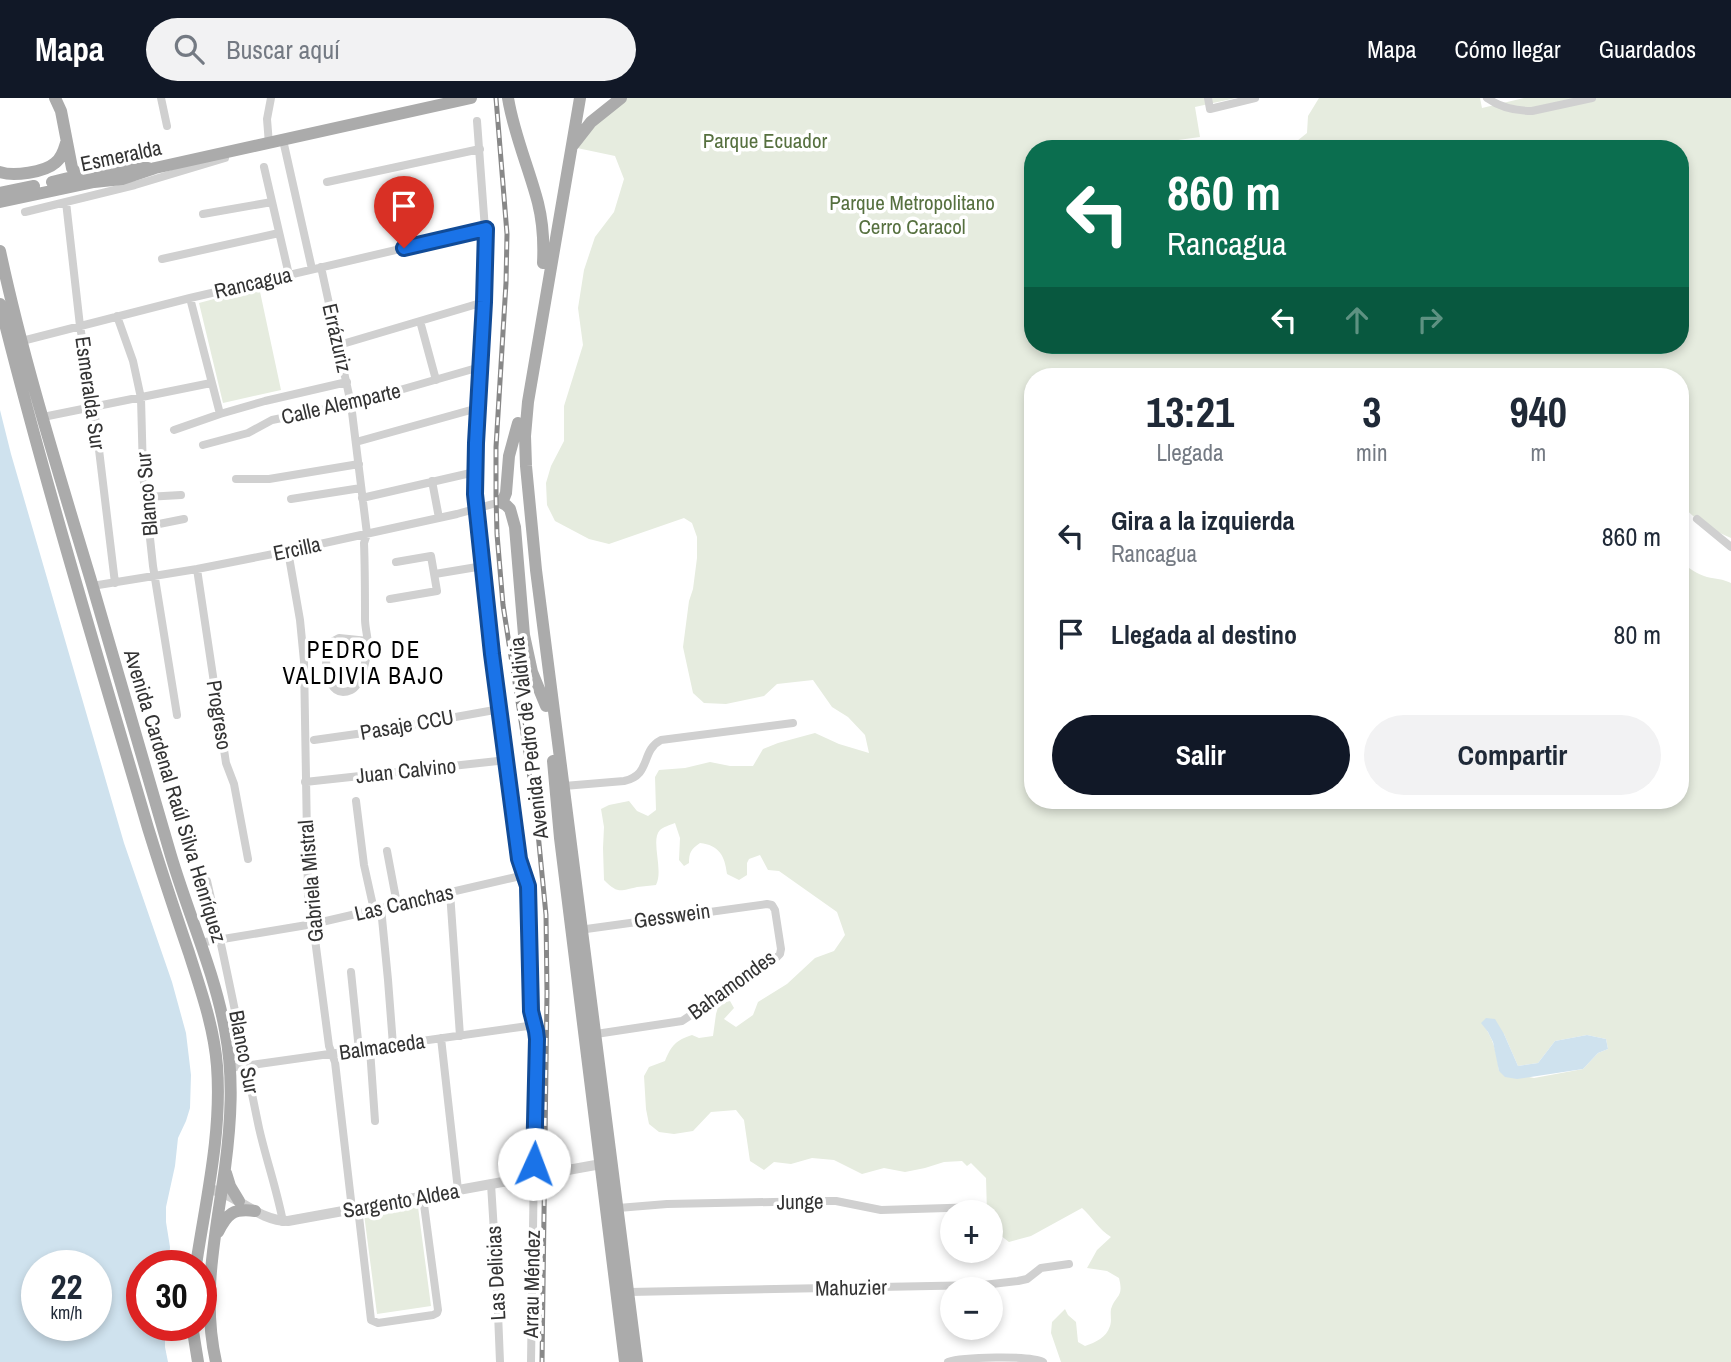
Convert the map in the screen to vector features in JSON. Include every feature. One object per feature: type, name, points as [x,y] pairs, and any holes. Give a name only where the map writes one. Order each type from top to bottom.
[{"type":"main road","points":[[508,98],[514,128],[540,212],[544,263]]},
{"type":"main road","points":[[567,150],[574,98]]},
{"type":"main road","points":[[567,150],[580,98]]},
{"type":"main road","points":[[567,150],[591,121],[621,98]]},
{"type":"main road","name":"Esmeralda","points":[[0,202],[94,182],[133,177],[155,168],[469,99]]},
{"type":"main road","points":[[57,102],[72,167],[79,175],[94,182]]},
{"type":"main road","points":[[0,173],[17,175],[50,167],[61,156],[66,139]]},
{"type":"main road","name":"Avenida Pedro de Valdivia","points":[[567,150],[544,263],[518,424],[518,461],[528,570],[564,786],[601,1164],[629,1292],[637,1362]]},
{"type":"main road","name":"Avenida Pedro de Valdivia","points":[[567,150],[559,217],[528,402],[526,466],[559,838],[596,1034],[614,1173],[612,1212],[615,1284],[625,1362]]},
{"type":"main road","points":[[0,193],[79,175],[127,168],[155,168]]},
{"type":"main road","name":"Avenida Cardenal Raúl Silva Henríquez","points":[[0,251],[22,341],[92,586],[172,860],[222,1014],[230,1068],[225,1166],[215,1190],[200,1250]]},
{"type":"main road","name":"Avenida Cardenal Raúl Silva Henríquez","points":[[0,303],[53,502],[145,818],[210,1018],[218,1094],[213,1242],[208,1300],[216,1362]]},
{"type":"main road","points":[[518,424],[509,456],[505,498],[500,502],[510,509],[516,535],[526,650],[535,682],[546,706]]},
{"type":"main road","points":[[522,621],[528,570]]},
{"type":"main road","points":[[526,650],[544,659]]},
{"type":"main road","points":[[611,1155],[601,1164],[614,1173]]},
{"type":"main road","points":[[225,1166],[230,1186],[239,1201]]},
{"type":"main road","points":[[213,1242],[230,1214],[240,1210],[255,1211]]},
{"type":"main road","points":[[615,1284],[621,1290],[629,1292]]},
{"type":"main road","points":[[195,1341],[198,1362]]},
{"type":"street","points":[[161,98],[167,127]]},
{"type":"street","points":[[269,144],[267,119],[271,98]]},
{"type":"street","points":[[1208,98],[1210,109],[1255,98]]},
{"type":"street","points":[[1487,98],[1509,109],[1532,111],[1592,98]]},
{"type":"street","name":"Arrau Méndez","points":[[477,121],[486,229],[475,494],[519,859],[528,886],[531,1011],[537,1039],[531,1362]]},
{"type":"street","name":"Errázuriz","points":[[283,140],[338,345],[351,404],[367,534],[364,543],[365,622],[368,641]]},
{"type":"street","name":"Esmeralda","points":[[25,212],[156,179],[250,148]]},
{"type":"street","points":[[327,182],[480,149]]},
{"type":"street","points":[[264,167],[289,275]]},
{"type":"street","name":"Esmeralda Sur","points":[[66,202],[115,583]]},
{"type":"street","points":[[203,214],[272,202]]},
{"type":"street","name":"Rancagua","points":[[22,341],[190,298],[486,229]]},
{"type":"street","points":[[162,260],[279,233]]},
{"type":"street","points":[[190,298],[220,414]]},
{"type":"street","points":[[338,345],[484,302]]},
{"type":"street","name":"Blanco Sur","points":[[117,316],[133,361],[141,398],[145,496],[177,715]]},
{"type":"street","points":[[420,321],[436,380]]},
{"type":"street","name":"Calle Alemparte","points":[[203,445],[248,433],[272,420],[351,404],[480,367]]},
{"type":"street","points":[[174,430],[265,401],[347,382]]},
{"type":"street","points":[[43,417],[211,383]]},
{"type":"street","points":[[356,442],[478,408]]},
{"type":"street","points":[[236,479],[269,479],[359,464]]},
{"type":"street","points":[[362,498],[475,472]]},
{"type":"street","points":[[432,481],[439,518]]},
{"type":"street","points":[[290,499],[361,488]]},
{"type":"street","points":[[145,496],[180,495]]},
{"type":"street","name":"Ercilla","points":[[92,586],[288,551],[500,502]]},
{"type":"street","points":[[149,526],[184,519]]},
{"type":"street","points":[[1697,519],[1731,547]]},
{"type":"street","name":"Gabriela Mistral","points":[[288,551],[303,661],[307,879],[329,1046],[334,1062],[371,1320],[378,1323],[437,1313],[423,1197]]},
{"type":"street","points":[[390,599],[437,591],[431,556],[396,562]]},
{"type":"street","points":[[435,574],[483,566]]},
{"type":"street","name":"Progreso","points":[[197,569],[226,763],[234,784],[248,859]]},
{"type":"street","points":[[339,638],[368,641],[358,685],[346,691],[335,689],[327,673],[328,644],[339,638]]},
{"type":"street","name":"Pasaje CCU","points":[[314,740],[500,709]]},
{"type":"street","points":[[564,786],[634,778],[644,768],[651,747],[661,740],[793,723]]},
{"type":"street","name":"Juan Calvino","points":[[305,782],[507,760]]},
{"type":"street","points":[[356,801],[363,865],[377,909],[388,980],[393,1045]]},
{"type":"street","points":[[387,852],[397,904]]},
{"type":"street","name":"Las Canchas","points":[[199,943],[313,924],[525,875]]},
{"type":"street","name":"Blanco Sur","points":[[207,881],[260,1131],[283,1222]]},
{"type":"street","points":[[450,892],[460,1036]]},
{"type":"street","name":"Gesswein","points":[[577,930],[772,905]]},
{"type":"street","name":"Bahamondes","points":[[596,1034],[682,1021],[776,958],[781,949],[775,908],[772,905]]},
{"type":"street","points":[[351,972],[359,1050]]},
{"type":"street","name":"Balmaceda","points":[[230,1068],[535,1025]]},
{"type":"street","points":[[441,1038],[458,1190]]},
{"type":"street","points":[[370,1049],[375,1121]]},
{"type":"street","name":"Sargento Aldea","points":[[283,1222],[601,1164]]},
{"type":"street","name":"Las Delicias","points":[[491,1184],[499,1362]]},
{"type":"street","points":[[215,1190],[268,1218],[283,1222]]},
{"type":"street","name":"Junge","points":[[612,1212],[667,1204],[820,1200],[881,1210],[940,1208]]},
{"type":"street","name":"Mahuzier","points":[[629,1292],[983,1285],[1027,1279],[1038,1269],[1069,1264]]},
{"type":"street","points":[[948,1362],[961,1359],[1031,1358],[1043,1362]]},
{"type":"green space","points":[[625,98],[1236,98],[1195,107],[1200,137],[1178,140],[1024,140],[1024,354],[1689,354],[1689,140],[1298,140],[1307,133],[1308,116],[1319,98],[1480,98],[1482,108],[1524,98],[1731,98],[1731,538],[1709,528],[1689,511],[1689,368],[1024,368],[1024,809],[1689,809],[1689,568],[1707,577],[1731,583],[1731,1362],[1061,1362],[1051,1333],[1052,1322],[1065,1309],[1076,1322],[1078,1342],[1085,1346],[1093,1343],[1108,1330],[1111,1309],[1121,1289],[1119,1278],[1107,1271],[1087,1268],[1097,1250],[1111,1237],[1082,1208],[1031,1236],[1009,1242],[1003,1237],[1003,1200],[987,1200],[986,1178],[971,1163],[967,1166],[962,1161],[944,1162],[905,1172],[884,1168],[862,1174],[834,1160],[812,1158],[791,1164],[774,1162],[764,1170],[750,1161],[744,1120],[736,1110],[711,1112],[693,1131],[674,1134],[659,1132],[649,1124],[644,1076],[649,1067],[665,1061],[672,1048],[682,1039],[692,1035],[699,1038],[713,1036],[719,1004],[730,1001],[734,1008],[724,1019],[736,1027],[753,1015],[758,1002],[787,984],[815,958],[834,951],[845,935],[837,912],[779,871],[768,870],[760,855],[749,859],[747,875],[739,880],[727,874],[720,852],[707,844],[700,843],[694,847],[689,863],[684,866],[679,860],[680,838],[675,823],[661,829],[657,835],[659,871],[656,885],[623,890],[613,888],[604,880],[604,827],[601,809],[629,801],[637,811],[648,816],[656,810],[655,777],[659,770],[710,762],[730,766],[753,766],[763,749],[815,733],[869,753],[865,735],[848,717],[832,707],[813,680],[777,684],[764,696],[726,704],[704,703],[693,693],[683,647],[697,558],[697,537],[692,523],[684,518],[609,544],[589,539],[555,521],[547,505],[546,483],[551,466],[564,441],[564,406],[583,345],[578,308],[584,270],[595,237],[614,212],[624,179],[615,156],[577,148],[585,134]],"holes":[[[1482,1023],[1504,1034],[1518,1066],[1538,1063],[1555,1041],[1587,1035],[1606,1039],[1608,1049],[1598,1053],[1583,1069],[1534,1078],[1499,1071],[1494,1046]]]},
{"type":"green space","points":[[259,287],[281,390],[223,403],[199,303]]},
{"type":"green space","points":[[418,1207],[431,1306],[377,1314],[364,1214]]},
{"type":"water","points":[[0,410],[124,843],[172,982],[186,1033],[191,1075],[190,1108],[178,1138],[166,1207],[170,1250],[126,1250],[126,1341],[165,1341],[168,1362],[0,1362]]},
{"type":"water","points":[[1486,1018],[1495,1019],[1518,1066],[1538,1063],[1555,1041],[1587,1035],[1606,1039],[1608,1049],[1598,1053],[1583,1069],[1517,1079],[1505,1077],[1499,1071],[1493,1042],[1481,1023]]},
{"type":"railway","points":[[496,98],[507,234],[496,447],[497,534],[503,605],[537,823],[546,915],[542,1362]]},
{"type":"district","name":"PEDRO DE VALDIVIA BAJO","points":[[364,663]]},
{"type":"route","points":[[404,248],[486,229],[475,494],[492,654],[519,859],[528,886],[531,1011],[537,1039],[534,1164]]},
{"type":"park label","name":"Parque Ecuador","points":[[765,141]]},
{"type":"park label","name":"Parque Metropolitano Cerro Caracol","points":[[912,215]]}]
